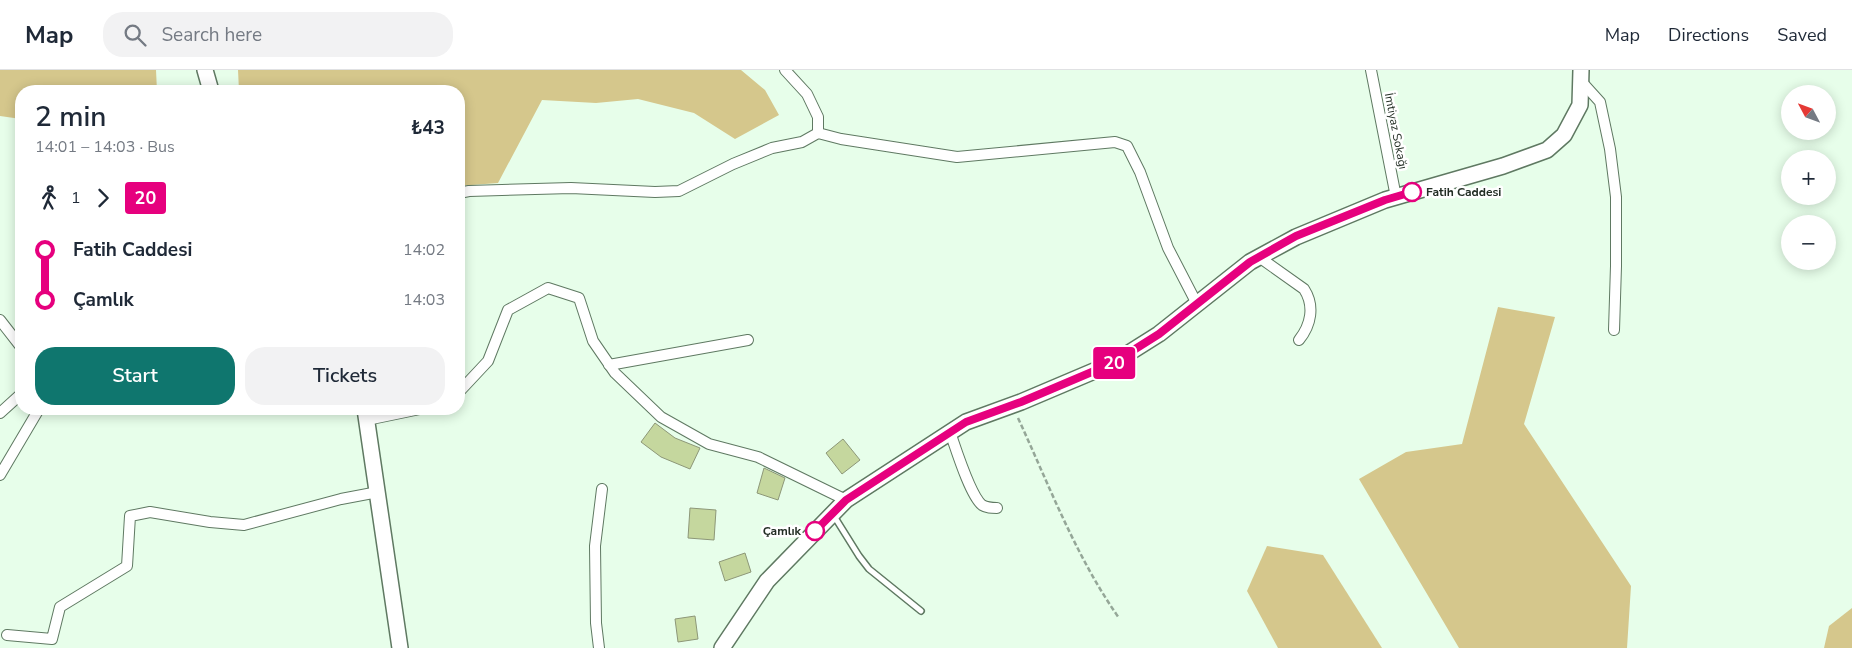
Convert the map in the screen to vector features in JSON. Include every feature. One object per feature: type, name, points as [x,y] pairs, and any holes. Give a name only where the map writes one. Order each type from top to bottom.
[{"type":"street","points":[[205,70],[209,85]]},
{"type":"street","points":[[785,70],[807,94],[818,117],[818,133]]},
{"type":"street","name":"İmtiyaz Sokağı","points":[[1371,70],[1396,197]]},
{"type":"street","points":[[722,648],[767,581],[846,500],[966,422],[1113,363],[1159,334],[1250,262],[1296,236],[1396,197],[1503,166],[1547,150],[1564,134],[1580,105],[1581,75]]},
{"type":"street","points":[[1581,75],[1600,102],[1610,149],[1616,197],[1614,330]]},
{"type":"street","points":[[465,192],[572,188],[655,192],[679,191],[733,164],[772,148],[802,142],[818,133],[841,140],[957,157],[1114,142],[1127,146],[1140,172],[1168,248],[1197,304]]},
{"type":"street","points":[[1259,257],[1304,290],[1308,296],[1312,310],[1305,333],[1299,340]]},
{"type":"street","points":[[465,386],[488,361],[508,310],[548,288],[580,298],[593,341],[615,373],[662,417],[709,444],[758,457],[846,500]]},
{"type":"street","points":[[0,320],[15,339]]},
{"type":"street","points":[[609,364],[748,340]]},
{"type":"street","points":[[0,413],[15,399]]},
{"type":"street","points":[[0,474],[35,415]]},
{"type":"street","points":[[366,415],[400,648]]},
{"type":"street","points":[[950,432],[974,495],[982,504],[989,508],[997,508]]},
{"type":"street","points":[[599,648],[596,623],[595,546],[602,489]]},
{"type":"street","points":[[8,635],[52,639],[60,607],[127,566],[130,516],[150,512],[210,522],[244,525],[340,499],[378,492]]},
{"type":"lane","points":[[833,513],[869,569],[921,611]]},
{"type":"path","points":[[1012,405],[1076,544],[1101,592],[1119,618]]},
{"type":"shaded area","points":[[0,70],[156,70],[157,85],[15,85],[15,118],[0,116]]},
{"type":"shaded area","points":[[238,70],[741,70],[765,90],[779,115],[735,139],[694,113],[638,99],[596,103],[542,100],[498,183],[465,186],[465,85],[239,85]]},
{"type":"shaded area","points":[[1498,307],[1555,317],[1524,424],[1631,586],[1627,648],[1459,648],[1359,479],[1406,452],[1462,444]]},
{"type":"shaded area","points":[[1267,546],[1323,555],[1382,648],[1278,648],[1247,591]]},
{"type":"shaded area","points":[[1852,608],[1852,648],[1824,648],[1829,626]]},
{"type":"building","points":[[655,423],[675,438],[700,448],[690,469],[661,457],[641,442]]},
{"type":"building","points":[[843,439],[860,460],[842,474],[826,453]]},
{"type":"building","points":[[764,468],[785,478],[778,500],[757,493]]},
{"type":"building","points":[[690,508],[716,510],[714,540],[688,538]]},
{"type":"building","points":[[745,553],[751,572],[725,581],[719,562]]},
{"type":"building","points":[[695,616],[698,639],[678,642],[675,619]]},
{"type":"bus line","name":"20","points":[[815,531],[846,500],[966,422],[1021,402],[1113,363],[1159,334],[1250,262],[1296,236],[1385,200],[1412,192]]},
{"type":"place","name":"Fatih Caddesi","points":[[1412,192]]},
{"type":"place","name":"Çamlık","points":[[815,531]]}]
